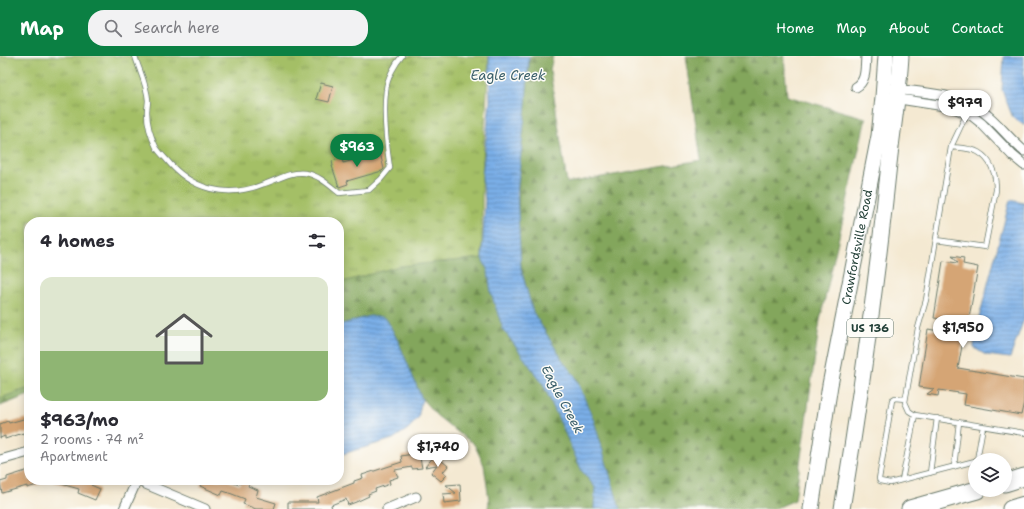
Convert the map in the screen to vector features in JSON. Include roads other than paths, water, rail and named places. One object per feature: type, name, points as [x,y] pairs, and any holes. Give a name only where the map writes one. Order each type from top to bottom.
[{"type":"highway","points":[[1012,480],[1024,477]]},
{"type":"highway","points":[[910,509],[968,493]]},
{"type":"highway","points":[[1011,509],[1024,505]]},
{"type":"main road","name":"Crawfordsville Road","points":[[842,509],[862,388],[891,93],[886,56]]},
{"type":"main road","name":"Crawfordsville Road","points":[[811,509],[830,385],[875,157],[901,56]]},
{"type":"street","points":[[856,87],[860,85],[863,80],[866,56]]},
{"type":"street","points":[[891,93],[955,98],[973,105],[988,115],[1024,151]]},
{"type":"street","points":[[891,93],[951,107],[967,113],[981,123],[1012,155],[1024,165]]},
{"type":"street","points":[[0,460],[24,453]]},
{"type":"street","points":[[124,509],[135,485]]},
{"type":"street","points":[[149,485],[205,509]]},
{"type":"street","points":[[387,509],[416,497]]},
{"type":"lane","points":[[135,56],[144,82],[148,100],[147,113],[152,137],[157,149],[174,170],[201,187],[216,190],[239,191],[264,185],[281,177],[306,173],[322,179],[339,193],[369,190],[390,168],[386,138],[386,88],[393,68],[402,56]]},
{"type":"lane","points":[[973,105],[967,113],[950,147],[926,300],[918,328],[905,399],[909,411],[915,414],[1024,433]]},
{"type":"lane","points":[[936,240],[985,247],[996,190],[996,182],[992,168],[984,157],[973,150],[950,147]]},
{"type":"lane","points":[[905,399],[895,398],[892,400],[879,479],[880,481],[888,483],[968,463]]},
{"type":"lane","points":[[902,480],[915,414]]},
{"type":"lane","points":[[930,473],[937,418]]},
{"type":"lane","points":[[954,467],[959,422]]},
{"type":"lane","points":[[978,453],[983,426]]},
{"type":"water","name":"Eagle Creek","points":[[489,56],[529,56],[517,193],[521,269],[533,312],[565,364],[575,376],[594,421],[620,509],[594,509],[595,487],[582,471],[543,384],[503,329],[491,293],[488,271],[482,258],[485,200],[482,177],[490,101]]},
{"type":"water","points":[[1004,56],[1024,56],[1024,125],[1013,118],[1002,90]]},
{"type":"water","points":[[1010,200],[1024,203],[1024,319],[1010,358],[986,355],[974,348],[975,333]]},
{"type":"water","points":[[370,316],[383,317],[387,320],[399,343],[422,399],[418,418],[408,429],[393,439],[344,454],[344,324]]}]
